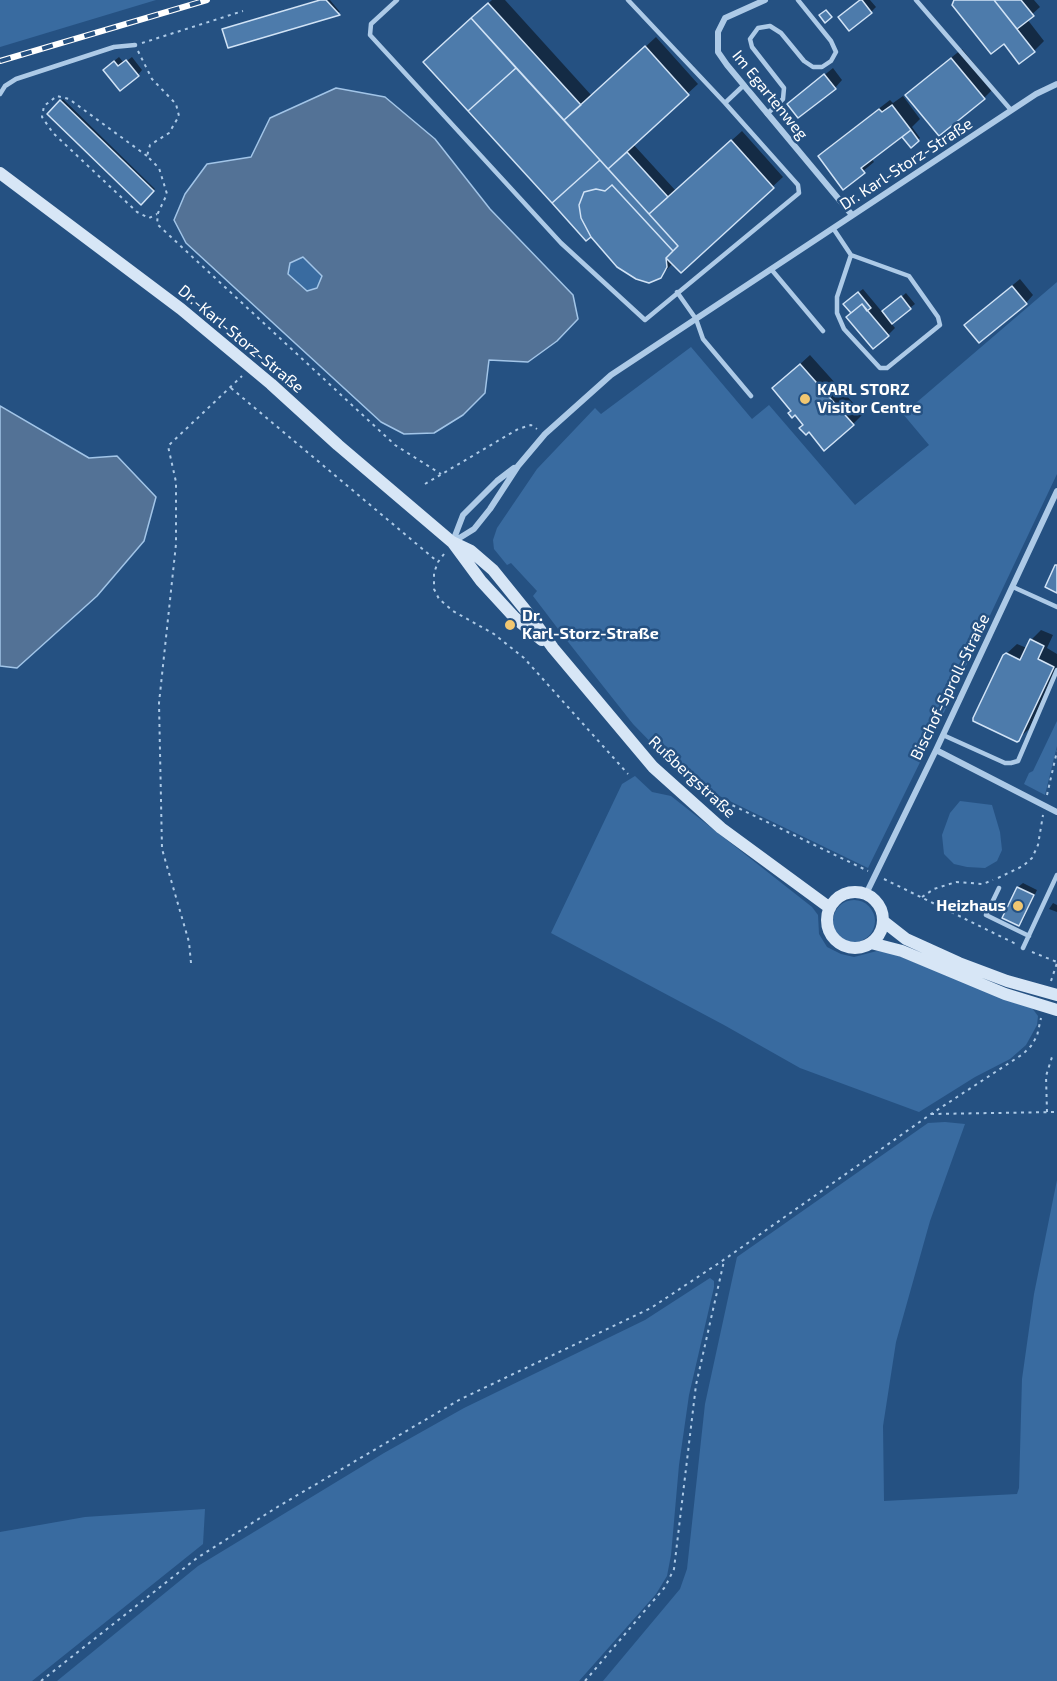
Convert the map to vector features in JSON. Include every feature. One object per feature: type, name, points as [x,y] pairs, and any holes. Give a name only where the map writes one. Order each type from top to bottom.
[{"type":"street","name":"Im Egartenweg","points":[[765,0],[725,18],[718,32],[718,52],[852,215]]},
{"type":"street","name":"Dr. Karl-Storz-Straße","points":[[452,542],[474,529],[518,466],[545,434],[611,375],[1011,110],[1057,84]]},
{"type":"street","name":"Dr.-Karl-Storz-Straße","points":[[0,173],[180,309],[452,542]]},
{"type":"street","name":"Dr. Karl-Storz-Straße","points":[[452,542],[464,515],[497,481],[518,466]]},
{"type":"street","name":"Bischof-Sproll-Straße","points":[[866,894],[1057,491]]},
{"type":"street","name":"Rußbergstraße","points":[[452,542],[471,551],[493,570],[553,648],[653,767],[721,828],[830,908]]},
{"type":"street","points":[[936,750],[1057,812]]},
{"type":"street","points":[[852,892],[866,894],[879,904],[883,921],[877,937],[871,943],[855,948],[848,947],[834,938],[827,923],[830,908],[845,894],[852,892]]},
{"type":"street","points":[[883,921],[906,939],[959,963],[1007,981],[1052,994]]},
{"type":"street","points":[[871,943],[902,951],[968,980],[1057,1010]]},
{"type":"lane","points":[[397,0],[371,24],[370,34],[561,243],[645,320],[799,193],[798,185],[628,0]]},
{"type":"lane","points":[[767,114],[783,99],[784,88],[752,47],[750,39],[758,28],[770,26],[781,33],[804,61],[813,67],[822,67],[831,61],[836,51],[831,41],[798,0]]},
{"type":"lane","points":[[916,0],[1011,110]]},
{"type":"lane","points":[[0,94],[5,86],[16,79],[114,47],[135,45]]},
{"type":"lane","points":[[724,103],[744,85]]},
{"type":"lane","points":[[833,228],[851,255],[909,276],[938,317],[940,325],[887,368],[880,368],[844,329],[837,313],[837,297],[851,255]]},
{"type":"lane","points":[[771,269],[822,331]]},
{"type":"lane","points":[[677,292],[696,318],[703,339],[751,396]]},
{"type":"lane","points":[[1013,587],[1057,607]]},
{"type":"lane","points":[[943,735],[1011,764],[1018,760],[1057,670]]},
{"type":"lane","points":[[1023,948],[1057,875]]},
{"type":"lane","points":[[999,888],[986,915],[1029,936]]},
{"type":"path","points":[[147,156],[150,145],[169,133],[179,116],[176,104],[152,79],[135,45],[243,11]]},
{"type":"path","points":[[158,213],[149,218],[137,212],[53,133],[42,117],[44,106],[57,96],[69,99],[147,156],[159,168],[167,194],[158,213],[157,224],[395,445],[441,474]]},
{"type":"path","points":[[191,963],[189,942],[162,849],[159,703],[176,544],[176,482],[168,447],[231,388],[249,366]]},
{"type":"path","points":[[231,388],[438,562]]},
{"type":"path","points":[[425,484],[518,429],[531,425],[545,434]]},
{"type":"path","points":[[443,555],[434,573],[434,589],[438,599],[453,611],[494,634],[524,658],[628,774]]},
{"type":"path","points":[[921,898],[956,882],[983,884],[1023,866],[1032,858],[1038,845],[1057,751]]},
{"type":"path","points":[[691,783],[699,789],[1057,963],[1052,994]]},
{"type":"path","points":[[41,1681],[196,1558],[279,1506],[459,1400],[651,1308],[724,1259],[1031,1046],[1037,1036],[1044,1006]]},
{"type":"path","points":[[1047,1112],[1046,1076],[1052,1057]]},
{"type":"path","points":[[931,1114],[1057,1112]]},
{"type":"path","points":[[585,1681],[665,1587],[674,1569],[696,1385],[724,1259]]},
{"type":"shaded area","points":[[0,0],[156,0],[0,47]]},
{"type":"shaded area","points":[[336,88],[385,97],[435,139],[490,209],[573,295],[578,319],[557,341],[528,362],[489,360],[485,393],[463,415],[434,433],[404,434],[381,422],[186,243],[174,220],[185,194],[207,164],[251,157],[270,118]],"holes":[[[303,257],[322,276],[317,288],[307,291],[288,274],[290,263]]]},
{"type":"shaded area","points":[[303,257],[322,276],[317,288],[307,291],[288,274],[290,263]]},
{"type":"shaded area","points":[[1057,282],[1057,474],[868,868],[709,791],[671,763],[633,724],[565,638],[533,596],[537,591],[511,563],[507,565],[494,549],[493,540],[497,528],[537,469],[595,408],[601,414],[691,347],[752,419],[769,405],[855,505],[929,445],[903,414]]},
{"type":"shaded area","points":[[0,406],[89,458],[117,456],[156,497],[144,541],[97,596],[17,668],[0,666]]},
{"type":"shaded area","points":[[1057,721],[1057,746],[1045,795],[1024,784],[1029,773],[1033,771]]},
{"type":"shaded area","points":[[635,776],[652,792],[671,796],[812,907],[818,915],[819,934],[827,947],[854,957],[877,951],[888,952],[1032,1008],[1038,1016],[1037,1025],[1026,1045],[1010,1059],[975,1077],[919,1112],[800,1068],[551,933],[622,784]]},
{"type":"shaded area","points":[[960,801],[992,805],[1000,832],[1002,850],[997,861],[985,868],[954,864],[944,854],[942,835],[950,813]]},
{"type":"shaded area","points":[[854,900],[869,906],[875,921],[869,936],[854,942],[839,936],[833,921],[839,906]]},
{"type":"shaded area","points":[[928,1123],[965,1124],[930,1221],[896,1342],[883,1426],[884,1501],[1017,1494],[1022,1379],[1034,1294],[1057,1180],[1057,1681],[603,1681],[680,1589],[687,1569],[705,1404],[737,1257]]},
{"type":"shaded area","points":[[710,1278],[714,1281],[714,1287],[689,1395],[667,1576],[656,1594],[579,1681],[57,1681],[198,1566],[384,1453],[464,1408],[645,1320]]},
{"type":"shaded area","points":[[205,1509],[203,1544],[32,1681],[0,1681],[0,1532],[85,1517]]},
{"type":"building","points":[[326,0],[340,15],[228,48],[222,29]]},
{"type":"building","points":[[860,0],[872,13],[849,31],[838,17]]},
{"type":"building","points":[[954,0],[994,0],[1035,52],[1019,64],[1004,44],[991,54],[952,5]]},
{"type":"building","points":[[994,0],[1021,0],[1034,16],[1017,29]]},
{"type":"building","points":[[488,3],[581,105],[564,120],[471,18]]},
{"type":"building","points":[[826,10],[832,17],[825,23],[819,15]]},
{"type":"building","points":[[471,18],[516,68],[468,111],[423,62]]},
{"type":"building","points":[[645,46],[689,95],[608,169],[564,120]]},
{"type":"building","points":[[951,58],[985,99],[939,136],[905,95]]},
{"type":"building","points":[[126,60],[139,76],[120,91],[103,70],[114,61],[118,66]]},
{"type":"building","points":[[516,68],[600,160],[552,203],[468,111]]},
{"type":"building","points":[[824,74],[836,89],[798,118],[787,104]]},
{"type":"building","points":[[60,100],[154,191],[141,205],[47,114]]},
{"type":"building","points":[[892,105],[911,130],[861,168],[865,173],[843,190],[818,156],[879,109],[882,112]]},
{"type":"building","points":[[911,130],[919,141],[911,148],[902,137]]},
{"type":"building","points":[[731,140],[774,188],[681,273],[666,258],[678,246],[649,214]]},
{"type":"building","points":[[627,152],[668,197],[649,214],[608,169]]},
{"type":"building","points":[[600,160],[678,246],[673,251],[612,185],[605,191],[596,189],[584,192],[579,205],[581,218],[591,237],[586,241],[552,203]]},
{"type":"building","points":[[612,185],[673,251],[666,258],[667,267],[661,278],[649,283],[636,279],[617,267],[591,237],[581,218],[579,205],[584,192],[596,189],[605,191]]},
{"type":"building","points":[[1012,286],[1027,304],[979,343],[964,325]]},
{"type":"building","points":[[858,292],[871,308],[867,311],[862,304],[851,313],[843,304]]},
{"type":"building","points":[[901,296],[911,309],[892,324],[882,311]]},
{"type":"building","points":[[862,304],[889,336],[873,349],[846,317]]},
{"type":"building","name":"KARL STORZ Visitor Centre","points":[[800,364],[854,425],[824,451],[809,432],[806,435],[799,428],[803,425],[795,415],[792,418],[788,413],[791,411],[772,388]]},
{"type":"building","points":[[1057,565],[1057,593],[1045,587]]},
{"type":"building","points":[[1030,639],[1044,646],[1038,659],[1054,667],[1017,742],[973,721],[973,718],[1003,655],[1006,653],[1020,660]]},
{"type":"building","name":"Heizhaus","points":[[1017,887],[1034,895],[1019,926],[1002,918]]},
{"type":"railway","points":[[0,61],[207,0]]},
{"type":"place","name":"KARL STORZ Visitor Centre","points":[[805,399]]},
{"type":"place","name":"Dr. Karl-Storz-Straße","points":[[510,625]]},
{"type":"place","name":"Heizhaus","points":[[1018,906]]}]
